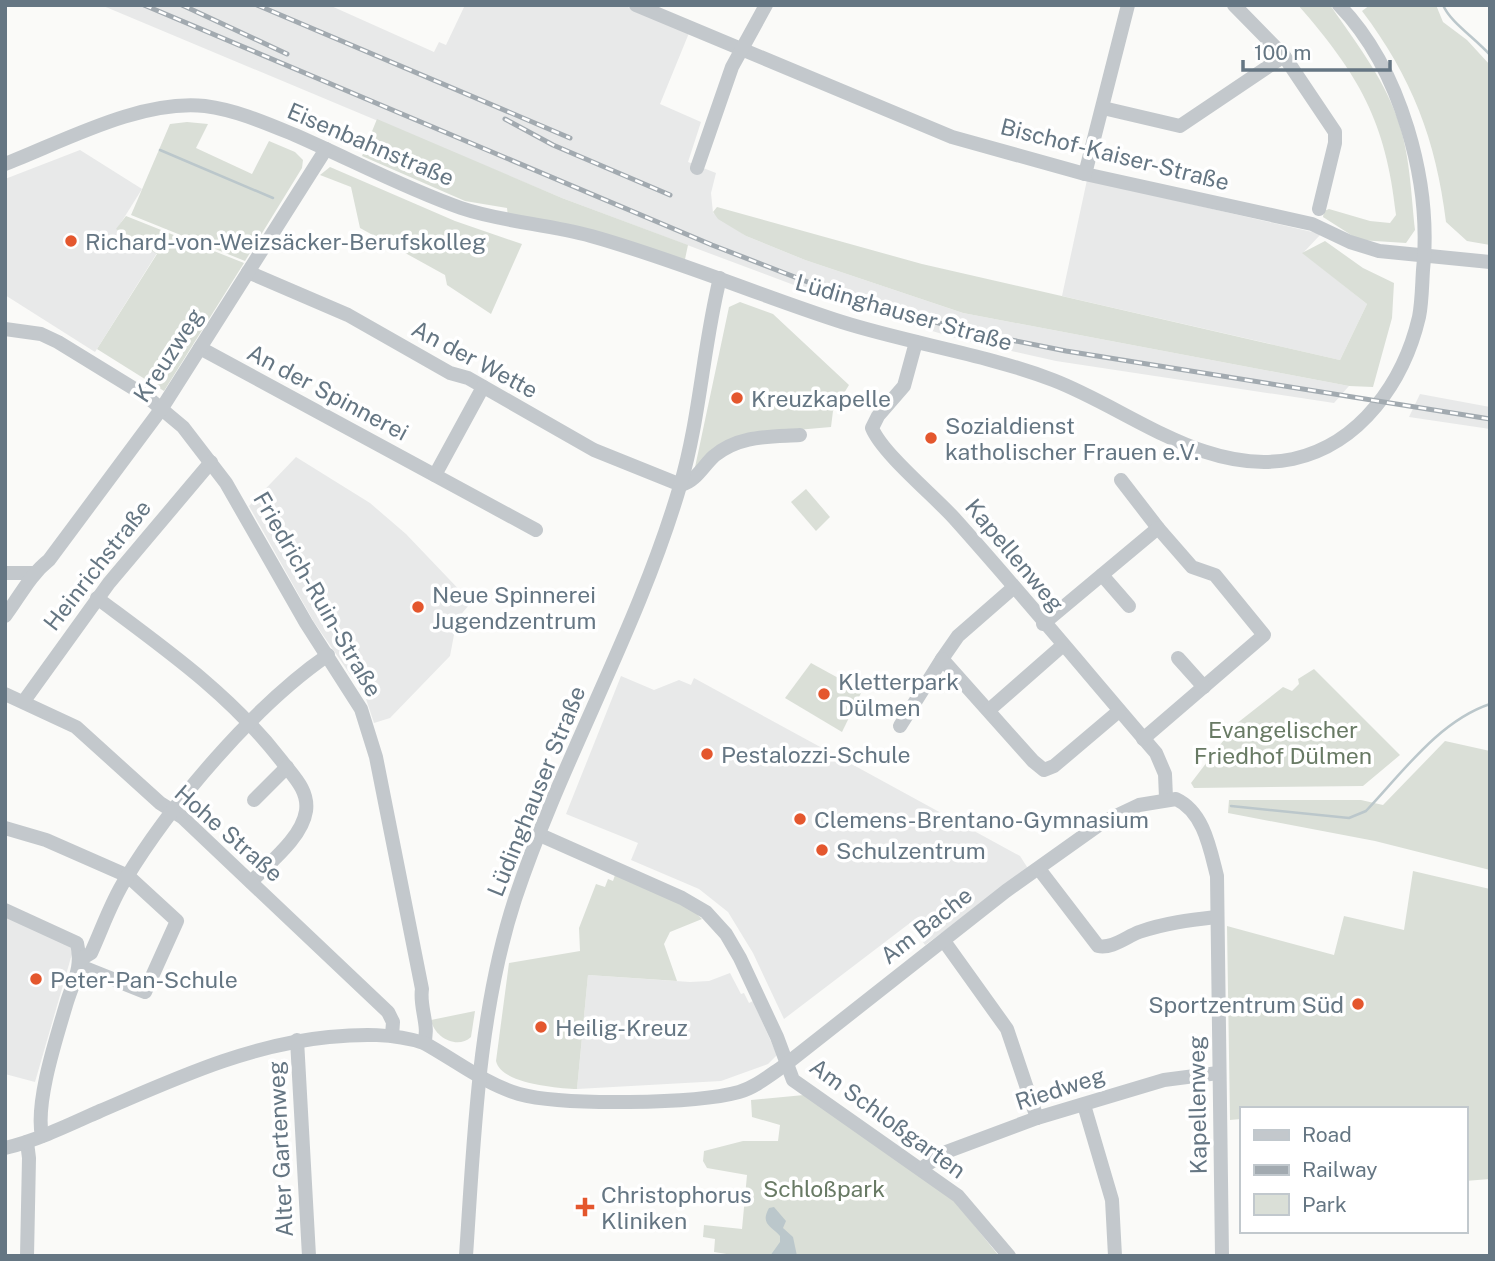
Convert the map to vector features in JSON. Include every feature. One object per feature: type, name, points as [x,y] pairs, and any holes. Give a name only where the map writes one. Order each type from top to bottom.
[{"type":"street","name":"Bischof-Kaiser-Straße","points":[[636,5],[952,138],[1084,174],[1312,224],[1379,251],[1490,261]]},
{"type":"street","points":[[696,168],[704,140],[741,49],[766,5]]},
{"type":"street","points":[[1084,174],[1128,5]]},
{"type":"street","points":[[1234,5],[1284,56],[1335,132],[1335,143],[1319,209]]},
{"type":"street","name":"Lüdinghauser Straße","points":[[466,1256],[482,1077],[499,956],[516,898],[540,835],[626,634],[681,485],[720,278],[843,322],[987,359],[1053,380],[1169,437],[1219,455],[1239,459],[1293,459],[1316,452],[1360,424],[1390,390],[1419,316],[1425,254],[1409,128],[1385,72],[1339,5]]},
{"type":"street","points":[[1103,108],[1180,127],[1284,56]]},
{"type":"street","name":"Eisenbahnstraße","points":[[5,164],[125,118],[186,106],[204,106],[245,116],[463,209],[582,233],[653,253],[720,278]]},
{"type":"street","name":"Kreuzweg","points":[[5,616],[29,584],[32,573],[49,560],[162,408],[326,149]]},
{"type":"street","name":"An der Wette","points":[[248,272],[348,316],[450,373],[483,387],[594,450],[681,485]]},
{"type":"street","name":"Friedrich-Ruin-Straße","points":[[5,329],[41,334],[58,342],[162,408],[183,427],[211,462],[357,699],[376,757],[422,989],[420,1000],[426,1031],[424,1043]]},
{"type":"street","name":"Kapellenweg","points":[[916,342],[904,387],[878,416],[872,428],[877,439],[926,487],[1156,753],[1171,798],[1192,809],[1209,844],[1217,876],[1222,1256]]},
{"type":"street","name":"An der Spinnerei","points":[[200,348],[536,530]]},
{"type":"street","points":[[435,475],[483,387]]},
{"type":"street","points":[[681,485],[689,482],[715,456],[735,442],[800,435]]},
{"type":"street","name":"Heinrichstraße","points":[[24,702],[97,598],[211,462]]},
{"type":"street","points":[[1121,480],[1192,567],[1215,576],[1264,635],[1143,739]]},
{"type":"street","points":[[1043,624],[1158,528]]},
{"type":"street","points":[[5,573],[32,573]]},
{"type":"street","points":[[1102,575],[1129,606]]},
{"type":"street","points":[[900,726],[958,636],[1013,588]]},
{"type":"street","points":[[97,598],[206,681],[252,723],[305,795],[305,818],[298,830],[251,882]]},
{"type":"street","points":[[989,710],[1062,646]]},
{"type":"street","points":[[80,962],[91,953],[128,876],[173,810],[298,677],[328,655]]},
{"type":"street","points":[[1178,658],[1204,687]]},
{"type":"street","points":[[942,659],[1044,770],[1054,766],[1119,711]]},
{"type":"street","name":"Hohe Straße","points":[[5,694],[76,727],[160,803],[173,810],[388,1012],[393,1022],[392,1036]]},
{"type":"street","points":[[254,800],[287,768]]},
{"type":"street","name":"Am Bache","points":[[785,1065],[1103,822],[1139,805],[1171,798]]},
{"type":"street","points":[[5,828],[46,840],[128,876],[177,921],[145,992],[80,962]]},
{"type":"street","points":[[540,835],[682,898],[716,922],[742,961],[777,1037],[785,1065]]},
{"type":"street","points":[[1039,869],[1098,946],[1105,948],[1137,933],[1176,922],[1216,917]]},
{"type":"street","points":[[5,910],[77,943],[80,962],[42,1098],[39,1122],[42,1136]]},
{"type":"street","points":[[944,942],[1007,1029],[1037,1118]]},
{"type":"street","name":"Am Schloßgarten","points":[[5,1148],[42,1136],[214,1063],[297,1040],[367,1034],[424,1043],[482,1077],[519,1094],[555,1100],[694,1099],[754,1086],[785,1065],[793,1080],[922,1168],[958,1196],[1009,1256]]},
{"type":"street","name":"Alter Gartenweg","points":[[297,1040],[309,1256]]},
{"type":"street","name":"Riedweg","points":[[922,1168],[946,1152],[1037,1118],[1164,1080],[1218,1073]]},
{"type":"street","points":[[1084,1105],[1112,1200],[1115,1256]]},
{"type":"street","points":[[27,1142],[27,1256]]},
{"type":"shaded area","points":[[101,5],[329,5],[434,52],[439,42],[446,45],[465,5],[623,5],[689,33],[660,104],[701,122],[688,162],[716,173],[711,193],[713,213],[746,236],[805,260],[963,313],[1349,386],[1334,403],[1056,361],[959,339],[855,308],[562,198]]},
{"type":"shaded area","name":"Richard-von-Weizsäcker-Berufskolleg","points":[[80,150],[142,189],[117,229],[157,253],[95,352],[5,295],[5,179]]},
{"type":"shaded area","points":[[1087,180],[1321,234],[1303,253],[1367,304],[1340,360],[1062,296]]},
{"type":"shaded area","points":[[1420,394],[1490,407],[1490,429],[1409,417]]},
{"type":"shaded area","points":[[296,457],[370,503],[406,534],[469,600],[470,604],[457,619],[450,656],[390,718],[374,723],[365,696],[314,622],[249,506]]},
{"type":"shaded area","name":"Schulzentrum","points":[[621,676],[654,690],[679,680],[691,685],[694,678],[1020,856],[1029,870],[925,945],[910,923],[784,1019],[753,953],[728,912],[699,889],[631,860],[638,843],[566,814]]},
{"type":"shaded area","name":"Peter-Pan-Schule","points":[[5,914],[74,947],[35,1082],[5,1074]]},
{"type":"shaded area","points":[[730,973],[741,994],[744,993],[749,1003],[753,1001],[777,1055],[768,1064],[721,1081],[577,1089],[588,975],[690,982],[709,981]]},
{"type":"shaded area","points":[[774,1207],[786,1221],[783,1228],[793,1237],[797,1256],[770,1256],[780,1242],[780,1236],[766,1221],[769,1208]]},
{"type":"green space","points":[[1298,5],[1330,5],[1367,59],[1391,102],[1405,145],[1411,187],[1415,230],[1406,243],[1359,240],[1323,217],[1324,211],[1329,209],[1370,221],[1390,223],[1396,215],[1385,152],[1366,101],[1338,54]]},
{"type":"green space","points":[[1370,5],[1436,5],[1443,22],[1467,40],[1490,65],[1490,245],[1467,241],[1446,222],[1436,164],[1419,110],[1395,60],[1362,11]]},
{"type":"green space","points":[[377,119],[562,198],[688,245],[684,264],[508,217],[507,208],[465,201],[362,156]]},
{"type":"green space","points":[[170,124],[208,124],[196,148],[252,174],[269,141],[295,152],[303,160],[302,168],[245,261],[131,215]]},
{"type":"green space","points":[[330,167],[455,221],[522,244],[491,314],[447,285],[445,275],[360,228],[351,187],[320,175]]},
{"type":"green space","points":[[717,207],[922,264],[1340,360],[1367,304],[1302,253],[1325,241],[1363,268],[1394,283],[1392,318],[1373,387],[1349,386],[963,313],[805,260],[746,236],[718,219],[713,212]]},
{"type":"green space","points":[[126,216],[244,263],[164,391],[97,349],[157,254],[116,229]]},
{"type":"green space","points":[[740,302],[773,314],[849,385],[833,411],[831,427],[751,434],[694,472],[729,307]]},
{"type":"green space","points":[[806,489],[830,517],[816,531],[791,502]]},
{"type":"green space","name":"Kletterpark Dülmen","points":[[811,663],[862,691],[842,732],[785,698]]},
{"type":"green space","name":"Evangelischer Friedhof Dülmen","points":[[1314,669],[1400,755],[1363,786],[1194,788],[1191,783],[1236,724],[1283,687],[1292,691],[1299,684],[1298,679]]},
{"type":"green space","points":[[1445,741],[1490,751],[1490,870],[1375,841],[1228,813],[1229,800],[1361,800],[1383,805]]},
{"type":"green space","name":"Sportzentrum Süd","points":[[1413,871],[1490,889],[1490,1179],[1467,1181],[1467,1107],[1240,1107],[1240,1119],[1230,1120],[1227,926],[1334,955],[1344,916],[1404,930]]},
{"type":"green space","points":[[615,875],[690,908],[702,919],[670,932],[664,944],[677,981],[588,975],[577,1089],[531,1083],[508,1075],[500,1069],[496,1061],[509,963],[580,951],[579,928],[596,884],[605,887],[608,879],[613,881]]},
{"type":"green space","points":[[475,1011],[471,1037],[465,1041],[447,1040],[437,1032],[431,1020]]},
{"type":"green space","name":"Schloßpark","points":[[804,1095],[952,1198],[999,1256],[739,1256],[714,1252],[715,1239],[703,1237],[704,1225],[742,1229],[747,1175],[707,1168],[703,1161],[704,1151],[743,1141],[778,1141],[780,1125],[752,1117],[751,1100]]},
{"type":"waterway","points":[[1443,5],[1457,24],[1490,55]]},
{"type":"waterway","points":[[160,150],[273,198]]},
{"type":"waterway","points":[[1231,806],[1349,818],[1366,811],[1438,735],[1472,712],[1490,704]]},
{"type":"railway","points":[[144,5],[712,245],[857,301],[976,333],[1066,351],[1490,419]]},
{"type":"railway","points":[[182,5],[287,54]]},
{"type":"railway","points":[[257,5],[570,138]]},
{"type":"railway","points":[[505,119],[553,145],[670,195]]},
{"type":"place","name":"Richard-von-Weizsäcker-Berufskolleg","points":[[71,241]]},
{"type":"place","name":"Kreuzkapelle","points":[[737,398]]},
{"type":"place","name":"Sozialdienst katholischer Frauen e.V.","points":[[931,438]]},
{"type":"place","name":"Neue Spinnerei Jugendzentrum","points":[[418,607]]},
{"type":"place","name":"Kletterpark Dülmen","points":[[824,694]]},
{"type":"place","name":"Pestalozzi-Schule","points":[[707,754]]},
{"type":"place","name":"Clemens-Brentano-Gymnasium","points":[[800,819]]},
{"type":"place","name":"Schulzentrum","points":[[822,850]]},
{"type":"place","name":"Peter-Pan-Schule","points":[[36,979]]},
{"type":"place","name":"Sportzentrum Süd","points":[[1358,1004]]},
{"type":"place","name":"Heilig-Kreuz","points":[[541,1027]]},
{"type":"place","name":"Christophorus Kliniken","points":[[585,1207]]}]
